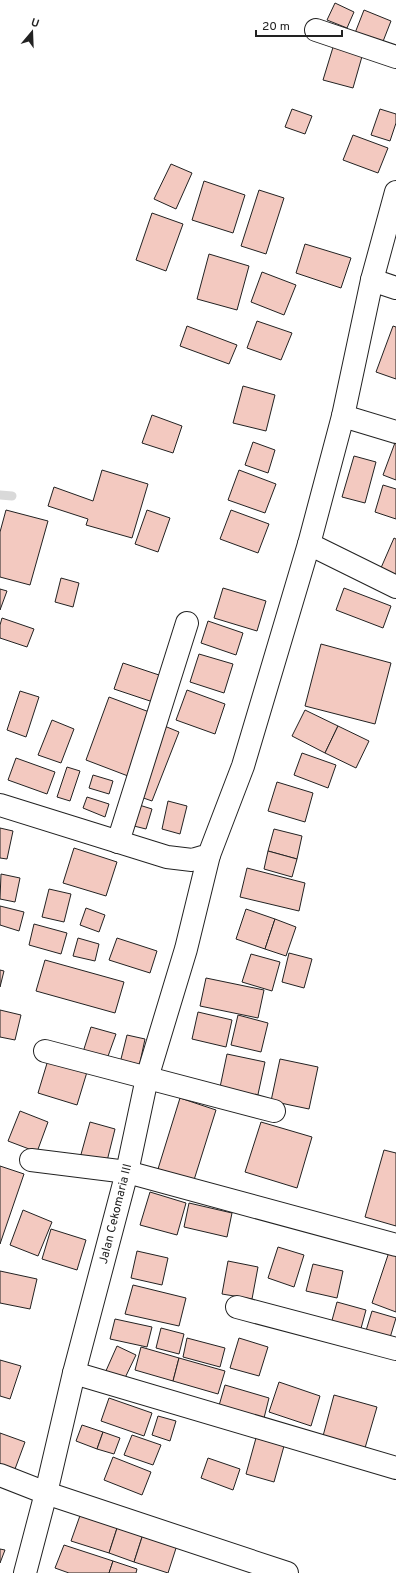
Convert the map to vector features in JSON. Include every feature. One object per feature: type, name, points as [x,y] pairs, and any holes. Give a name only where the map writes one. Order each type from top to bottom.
[{"type":"street","points":[[316,30],[396,57]]},
{"type":"street","name":"Jalan Cekomaria III","points":[[25,1573],[46,1493],[74,1373],[127,1172],[147,1078],[186,950],[209,855],[244,766],[309,544],[343,416],[372,280],[396,192]]},
{"type":"street","points":[[372,280],[396,288]]},
{"type":"street","points":[[343,416],[396,432]]},
{"type":"street","points":[[309,544],[396,587]]},
{"type":"street","points":[[118,842],[187,623]]},
{"type":"street","points":[[0,805],[167,857],[192,860],[209,855]]},
{"type":"street","points":[[45,1051],[274,1111]]},
{"type":"street","points":[[31,1160],[127,1172],[396,1244]]},
{"type":"street","points":[[237,1307],[396,1349]]},
{"type":"street","points":[[74,1373],[396,1468]]},
{"type":"street","points":[[0,1475],[46,1493],[287,1573]]},
{"type":"building","points":[[335,3],[354,12],[347,28],[327,20]]},
{"type":"building","points":[[364,10],[391,21],[382,44],[355,33]]},
{"type":"building","points":[[334,44],[363,53],[353,88],[323,80]]},
{"type":"building","points":[[292,109],[312,116],[305,134],[285,127]]},
{"type":"building","points":[[380,109],[396,114],[396,123],[390,141],[371,135]]},
{"type":"building","points":[[353,135],[388,148],[378,173],[343,160]]},
{"type":"building","points":[[171,164],[192,173],[176,209],[154,199]]},
{"type":"building","points":[[204,181],[245,195],[233,233],[192,220]]},
{"type":"building","points":[[259,190],[284,198],[266,254],[241,246]]},
{"type":"building","points":[[152,213],[183,224],[166,271],[136,260]]},
{"type":"building","points":[[305,244],[351,258],[341,288],[296,273]]},
{"type":"building","points":[[209,254],[249,266],[237,310],[197,299]]},
{"type":"building","points":[[262,272],[296,285],[284,315],[251,302]]},
{"type":"building","points":[[257,321],[292,333],[281,360],[247,348]]},
{"type":"building","points":[[187,326],[237,345],[229,364],[180,346]]},
{"type":"building","points":[[393,326],[396,327],[396,379],[376,372]]},
{"type":"building","points":[[243,386],[275,395],[266,431],[233,423]]},
{"type":"building","points":[[152,415],[182,426],[173,453],[142,443]]},
{"type":"building","points":[[396,440],[396,480],[383,475]]},
{"type":"building","points":[[253,442],[275,450],[268,473],[245,465]]},
{"type":"building","points":[[354,456],[376,462],[365,503],[342,497]]},
{"type":"building","points":[[102,470],[148,484],[132,538],[86,525],[88,519],[48,506],[54,487],[93,501]]},
{"type":"building","points":[[239,470],[276,484],[265,513],[228,500]]},
{"type":"building","points":[[383,485],[396,489],[396,519],[375,512]]},
{"type":"building","points":[[6,510],[48,521],[30,585],[0,577],[0,532]]},
{"type":"building","points":[[147,510],[170,518],[158,552],[135,544]]},
{"type":"building","points":[[231,510],[269,524],[258,553],[220,539]]},
{"type":"building","points":[[394,538],[396,539],[396,585],[377,577]]},
{"type":"building","points":[[61,578],[79,583],[73,607],[55,602]]},
{"type":"building","points":[[223,588],[266,601],[257,631],[214,618]]},
{"type":"building","points":[[344,588],[391,606],[383,628],[336,610]]},
{"type":"building","points":[[0,589],[7,591],[0,610]]},
{"type":"building","points":[[2,618],[34,629],[27,647],[0,638],[0,625]]},
{"type":"building","points":[[208,621],[243,633],[236,655],[201,643]]},
{"type":"building","points":[[321,644],[391,663],[375,724],[305,706]]},
{"type":"building","points":[[199,654],[233,664],[224,693],[190,682]]},
{"type":"building","points":[[123,663],[162,676],[153,702],[114,689]]},
{"type":"building","points":[[187,690],[225,704],[215,734],[176,720]]},
{"type":"building","points":[[20,691],[39,697],[26,737],[7,730]]},
{"type":"building","points":[[109,697],[152,713],[128,776],[86,760]]},
{"type":"building","points":[[305,710],[338,726],[325,753],[292,736]]},
{"type":"building","points":[[52,720],[74,729],[61,763],[38,755]]},
{"type":"building","points":[[162,725],[179,732],[152,801],[135,795]]},
{"type":"building","points":[[338,726],[369,741],[356,768],[325,753]]},
{"type":"building","points":[[302,753],[336,765],[328,788],[294,775]]},
{"type":"building","points":[[16,758],[55,772],[47,794],[8,780]]},
{"type":"building","points":[[67,767],[80,771],[70,801],[57,797]]},
{"type":"building","points":[[93,775],[113,781],[109,794],[89,788]]},
{"type":"building","points":[[277,782],[313,793],[305,822],[268,811]]},
{"type":"building","points":[[87,797],[109,804],[105,817],[83,808]]},
{"type":"building","points":[[168,801],[187,806],[180,834],[162,829]]},
{"type":"building","points":[[136,804],[152,809],[146,829],[130,825]]},
{"type":"building","points":[[0,828],[13,831],[7,859],[0,858]]},
{"type":"building","points":[[274,829],[302,836],[297,859],[268,851]]},
{"type":"building","points":[[74,848],[117,862],[106,896],[63,883]]},
{"type":"building","points":[[268,851],[297,859],[292,877],[264,869]]},
{"type":"building","points":[[247,868],[305,883],[299,911],[240,897]]},
{"type":"building","points":[[1,874],[20,878],[15,902],[0,899]]},
{"type":"building","points":[[49,889],[71,894],[64,922],[42,917]]},
{"type":"building","points":[[0,906],[24,912],[19,931],[0,925]]},
{"type":"building","points":[[86,908],[105,915],[99,932],[80,925]]},
{"type":"building","points":[[246,909],[275,919],[265,949],[236,939]]},
{"type":"building","points":[[275,919],[296,927],[286,956],[265,949]]},
{"type":"building","points":[[34,924],[67,933],[61,954],[29,945]]},
{"type":"building","points":[[78,938],[99,944],[95,961],[73,956]]},
{"type":"building","points":[[117,938],[157,951],[150,973],[109,960]]},
{"type":"building","points":[[289,953],[312,959],[304,988],[282,982]]},
{"type":"building","points":[[251,954],[280,962],[272,991],[242,982]]},
{"type":"building","points":[[45,960],[124,982],[115,1013],[36,991]]},
{"type":"building","points":[[0,970],[4,971],[0,987]]},
{"type":"building","points":[[206,978],[264,990],[258,1018],[200,1006]]},
{"type":"building","points":[[0,1010],[21,1015],[15,1040],[0,1037]]},
{"type":"building","points":[[198,1012],[232,1020],[226,1047],[192,1039]]},
{"type":"building","points":[[238,1015],[268,1023],[261,1052],[231,1045]]},
{"type":"building","points":[[91,1027],[116,1034],[107,1059],[83,1052]]},
{"type":"building","points":[[127,1035],[145,1039],[139,1067],[120,1063]]},
{"type":"building","points":[[227,1054],[265,1062],[257,1099],[219,1092]]},
{"type":"building","points":[[280,1059],[318,1067],[309,1109],[271,1101]]},
{"type":"building","points":[[48,1060],[87,1072],[77,1105],[38,1093]]},
{"type":"building","points":[[180,1098],[216,1110],[194,1180],[158,1169]]},
{"type":"building","points":[[20,1111],[48,1122],[37,1152],[8,1141]]},
{"type":"building","points":[[90,1122],[115,1129],[106,1165],[80,1158]]},
{"type":"building","points":[[261,1122],[312,1137],[297,1188],[245,1172]]},
{"type":"building","points":[[384,1150],[396,1153],[396,1226],[365,1217]]},
{"type":"building","points":[[0,1166],[24,1174],[0,1244]]},
{"type":"building","points":[[150,1192],[186,1203],[177,1235],[140,1225]]},
{"type":"building","points":[[189,1203],[232,1213],[227,1237],[184,1227]]},
{"type":"building","points":[[23,1210],[52,1222],[38,1256],[10,1245]]},
{"type":"building","points":[[51,1229],[86,1240],[77,1270],[42,1259]]},
{"type":"building","points":[[278,1247],[304,1255],[294,1287],[268,1278]]},
{"type":"building","points":[[137,1251],[168,1258],[162,1285],[131,1278]]},
{"type":"building","points":[[389,1252],[396,1254],[396,1312],[372,1303]]},
{"type":"building","points":[[228,1261],[258,1267],[252,1299],[222,1294]]},
{"type":"building","points":[[313,1264],[343,1271],[337,1298],[306,1291]]},
{"type":"building","points":[[0,1271],[37,1279],[30,1309],[0,1303]]},
{"type":"building","points":[[133,1285],[186,1298],[179,1326],[125,1314]]},
{"type":"building","points":[[337,1302],[366,1310],[360,1332],[331,1324]]},
{"type":"building","points":[[372,1311],[396,1318],[389,1341],[365,1334]]},
{"type":"building","points":[[115,1319],[152,1327],[147,1347],[110,1339]]},
{"type":"building","points":[[161,1328],[184,1334],[179,1354],[156,1348]]},
{"type":"building","points":[[187,1338],[225,1348],[220,1367],[183,1357]]},
{"type":"building","points":[[239,1338],[268,1347],[259,1376],[230,1368]]},
{"type":"building","points":[[117,1346],[136,1355],[123,1382],[105,1373]]},
{"type":"building","points":[[141,1347],[179,1358],[173,1381],[135,1370]]},
{"type":"building","points":[[179,1358],[225,1371],[218,1394],[173,1381]]},
{"type":"building","points":[[0,1360],[21,1366],[10,1399],[0,1396]]},
{"type":"building","points":[[279,1382],[320,1396],[311,1426],[269,1412]]},
{"type":"building","points":[[225,1385],[269,1398],[263,1422],[218,1409]]},
{"type":"building","points":[[334,1395],[377,1407],[365,1448],[323,1436]]},
{"type":"building","points":[[109,1398],[152,1413],[144,1436],[101,1421]]},
{"type":"building","points":[[158,1416],[176,1421],[170,1441],[152,1435]]},
{"type":"building","points":[[82,1425],[103,1432],[97,1449],[76,1441]]},
{"type":"building","points":[[103,1432],[120,1438],[114,1454],[97,1449]]},
{"type":"building","points":[[0,1433],[25,1442],[15,1469],[0,1464]]},
{"type":"building","points":[[132,1435],[161,1445],[153,1465],[124,1455]]},
{"type":"building","points":[[256,1438],[284,1446],[274,1482],[246,1474]]},
{"type":"building","points":[[113,1457],[151,1472],[142,1495],[104,1480]]},
{"type":"building","points":[[208,1458],[240,1469],[233,1490],[201,1478]]},
{"type":"building","points":[[82,1510],[119,1522],[109,1553],[71,1541]]},
{"type":"building","points":[[119,1522],[144,1531],[134,1562],[109,1553]]},
{"type":"building","points":[[144,1531],[178,1542],[168,1573],[134,1562]]},
{"type":"building","points":[[64,1545],[113,1561],[109,1573],[69,1573],[55,1568]]},
{"type":"building","points":[[0,1549],[5,1550],[0,1563]]},
{"type":"building","points":[[113,1561],[137,1569],[136,1573],[109,1573]]},
{"type":"waterway","points":[[0,495],[12,496]]}]
